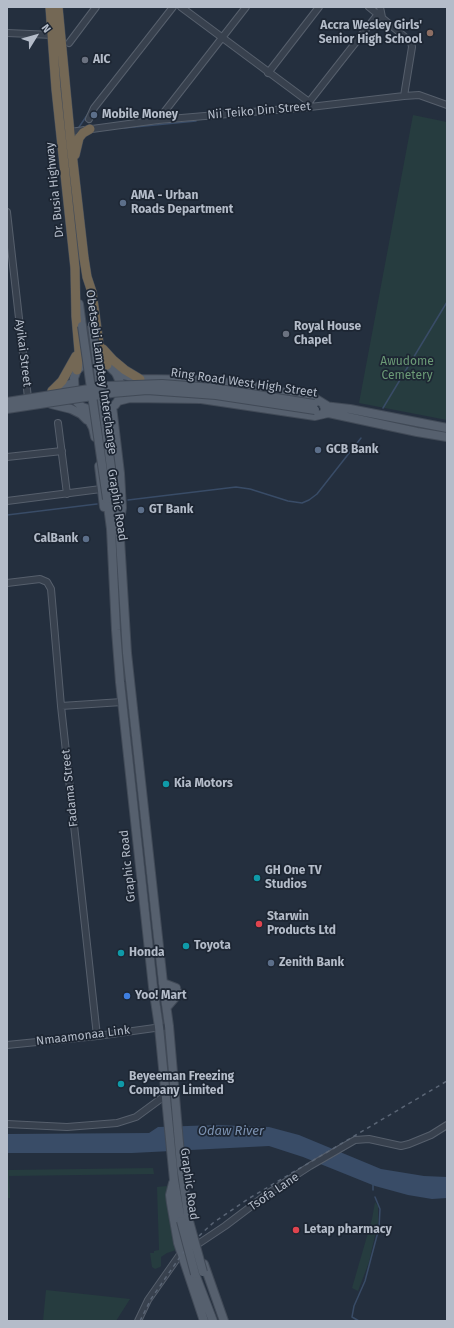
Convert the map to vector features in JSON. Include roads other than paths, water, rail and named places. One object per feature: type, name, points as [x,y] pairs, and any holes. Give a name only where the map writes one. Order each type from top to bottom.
[{"type":"highway","points":[[50,7],[52,36]]},
{"type":"highway","name":"Dr. Busia Highway","points":[[58,7],[70,132],[87,277],[92,292],[99,344],[107,365]]},
{"type":"highway","name":"Dr. Busia Highway","points":[[52,36],[56,74],[65,124],[65,135],[62,139],[76,278],[76,316],[79,351],[77,370]]},
{"type":"highway","points":[[74,166],[75,151],[79,138],[89,124]]},
{"type":"highway","points":[[99,344],[106,354],[113,360],[125,370],[140,379]]},
{"type":"highway","points":[[52,391],[62,381],[79,351]]},
{"type":"main road","name":"Obetsebi Lamptey Interchange","points":[[87,277],[113,516]]},
{"type":"main road","name":"Obetsebi Lamptey Interchange","points":[[76,278],[82,326],[111,498]]},
{"type":"main road","points":[[7,409],[51,404],[80,404],[97,410],[115,403],[121,392],[120,382],[116,373],[107,365],[98,362],[88,363],[77,370],[73,383],[80,404]]},
{"type":"main road","name":"Ring Road West High Street","points":[[116,373],[140,379],[208,380],[247,385],[316,399],[328,410]]},
{"type":"main road","points":[[7,401],[28,398],[73,383]]},
{"type":"main road","points":[[7,401],[110,390]]},
{"type":"main road","points":[[7,409],[110,390]]},
{"type":"main road","name":"Ring Road West High Street","points":[[110,390],[147,390],[198,393],[315,407],[356,420],[447,437]]},
{"type":"main road","name":"Ring Road West High Street","points":[[115,403],[130,398],[201,398],[302,415],[315,416],[328,410],[366,412],[447,428]]},
{"type":"main road","name":"Graphic Road","points":[[113,516],[121,514],[122,508],[115,403]]},
{"type":"main road","points":[[51,404],[71,409],[81,414],[91,424]]},
{"type":"main road","name":"Graphic Road","points":[[80,404],[91,424],[97,448],[104,506],[113,516],[120,539],[127,652],[178,1117],[177,1162],[174,1180],[212,1321]]},
{"type":"main road","name":"Graphic Road","points":[[113,516],[116,630],[122,702],[152,980],[169,1117],[184,1192],[185,1221]]},
{"type":"main road","points":[[163,983],[177,990],[167,1007]]},
{"type":"main road","points":[[174,1180],[170,1195],[174,1223],[181,1253],[204,1321]]},
{"type":"main road","points":[[184,1192],[210,1283],[224,1321]]},
{"type":"main road","name":"Graphic Road","points":[[199,1273],[220,1321]]},
{"type":"street","points":[[69,43],[96,7]]},
{"type":"street","points":[[89,124],[94,108],[173,7]]},
{"type":"street","points":[[181,7],[309,105],[380,16],[380,7]]},
{"type":"street","points":[[158,120],[246,7]]},
{"type":"street","points":[[268,73],[319,7]]},
{"type":"street","points":[[369,7],[409,39],[412,44],[404,96]]},
{"type":"street","points":[[7,33],[52,36]]},
{"type":"street","name":"Nii Teiko Din Street","points":[[70,132],[89,124],[158,120],[404,96],[419,96],[447,105]]},
{"type":"street","name":"Ayikai Street","points":[[7,212],[28,398]]},
{"type":"street","points":[[58,423],[67,494]]},
{"type":"street","points":[[7,457],[62,451]]},
{"type":"street","points":[[7,501],[101,489]]},
{"type":"street","name":"Fadama Street","points":[[7,583],[40,580],[47,582],[50,586],[61,706],[97,1036]]},
{"type":"street","points":[[61,706],[122,702]]},
{"type":"street","name":"Nmaamonaa Link","points":[[7,1045],[97,1036],[169,1026]]},
{"type":"street","points":[[7,1124],[67,1128],[117,1123],[136,1117],[166,1095]]},
{"type":"street","name":"Tsofa Lane","points":[[198,1244],[225,1226],[270,1192],[310,1166],[355,1140],[369,1139],[401,1146],[431,1135],[447,1125]]},
{"type":"street","points":[[138,1321],[148,1300],[181,1253]]},
{"type":"water","name":"Odaw River","points":[[217,1125],[269,1127],[299,1135],[381,1169],[424,1176],[447,1177],[447,1198],[432,1199],[408,1195],[375,1186],[303,1157],[269,1146],[132,1153],[7,1153],[7,1134],[149,1133],[158,1127]]},
{"type":"waterway","points":[[98,98],[133,54]]},
{"type":"waterway","points":[[79,127],[90,111]]},
{"type":"waterway","points":[[124,128],[196,121]]},
{"type":"waterway","points":[[383,408],[447,302]]},
{"type":"waterway","points":[[128,500],[236,487],[250,489],[288,501],[302,503],[317,494],[361,438]]},
{"type":"waterway","points":[[7,515],[97,504]]},
{"type":"waterway","points":[[373,1184],[373,1190]]},
{"type":"waterway","points":[[359,1321],[352,1317],[354,1306],[365,1281],[379,1228],[380,1209],[375,1197]]},
{"type":"railway","points":[[140,1321],[151,1299],[182,1254],[213,1223],[248,1199],[447,1081]]},
{"type":"place","name":"Accra Wesley Girls' Senior High School","points":[[430,33]]},
{"type":"place","name":"AIC","points":[[85,60]]},
{"type":"place","name":"Mobile Money","points":[[94,115]]},
{"type":"place","name":"AMA - Urban Roads Department","points":[[123,203]]},
{"type":"place","name":"Royal House Chapel","points":[[286,334]]},
{"type":"place","name":"GCB Bank","points":[[318,450]]},
{"type":"place","name":"GT Bank","points":[[141,510]]},
{"type":"place","name":"CalBank","points":[[86,539]]},
{"type":"place","name":"Kia Motors","points":[[166,784]]},
{"type":"place","name":"GH One TV Studios","points":[[257,878]]},
{"type":"place","name":"Starwin Products Ltd","points":[[259,924]]},
{"type":"place","name":"Toyota","points":[[186,946]]},
{"type":"place","name":"Honda","points":[[121,953]]},
{"type":"place","name":"Zenith Bank","points":[[271,963]]},
{"type":"place","name":"Yoo! Mart","points":[[127,996]]},
{"type":"place","name":"Beyeeman Freezing Company Limited","points":[[121,1084]]},
{"type":"place","name":"Letap pharmacy","points":[[296,1230]]},
{"type":"park label","name":"Awudome Cemetery","points":[[407,369]]}]
